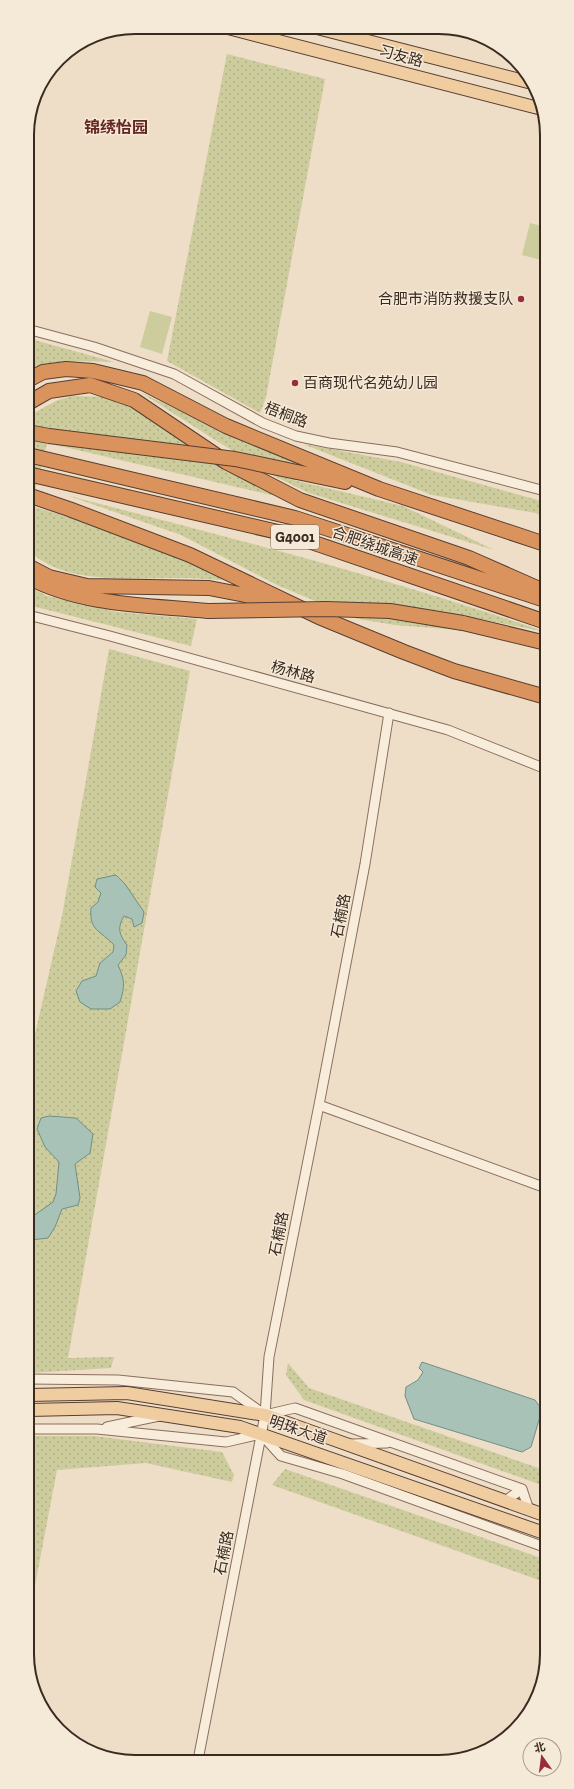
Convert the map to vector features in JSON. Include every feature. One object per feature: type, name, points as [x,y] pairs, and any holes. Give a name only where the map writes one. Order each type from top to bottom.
[{"type":"highway","points":[[34,377],[43,372],[66,369],[93,371],[143,383],[226,426],[379,489],[540,542]]},
{"type":"highway","points":[[34,400],[49,391],[90,385],[134,400],[226,462],[300,500],[468,558],[540,589]]},
{"type":"highway","points":[[34,433],[235,459],[379,489]]},
{"type":"highway","name":"合肥绕城高速","points":[[34,456],[295,518],[540,598]]},
{"type":"highway","name":"合肥绕城高速","points":[[34,475],[291,535],[540,620]]},
{"type":"highway","points":[[34,497],[190,555],[320,617],[454,671],[540,695]]},
{"type":"highway","points":[[34,569],[49,577],[87,586],[209,588],[245,595],[320,617]]},
{"type":"highway","points":[[34,580],[78,595],[114,602],[208,611],[326,609],[390,612],[463,623],[540,642]]},
{"type":"main road","name":"习友路","points":[[251,34],[536,107]]},
{"type":"main road","name":"习友路","points":[[340,34],[523,81]]},
{"type":"main road","name":"明珠大道","points":[[34,1395],[127,1393],[265,1415],[540,1514]]},
{"type":"main road","name":"明珠大道","points":[[34,1410],[117,1408],[240,1427],[540,1532]]},
{"type":"street","name":"梧桐路","points":[[34,331],[94,347],[174,374],[263,423],[296,436],[329,443],[397,452],[540,490]]},
{"type":"street","name":"杨林路","points":[[34,617],[110,636],[448,730],[540,767]]},
{"type":"street","name":"石楠路","points":[[199,1755],[265,1415],[269,1357],[365,864],[389,713]]},
{"type":"street","points":[[319,1105],[540,1186]]},
{"type":"street","points":[[34,1379],[129,1382],[233,1392],[265,1415],[295,1408],[522,1489]]},
{"type":"street","points":[[129,1382],[186,1403]]},
{"type":"street","points":[[98,1429],[163,1415]]},
{"type":"street","points":[[34,1429],[98,1429],[226,1442],[261,1434],[281,1456],[377,1486],[540,1545]]},
{"type":"street","points":[[345,1444],[392,1442]]},
{"type":"street","points":[[341,1462],[377,1486]]},
{"type":"street","points":[[505,1501],[522,1489]]},
{"type":"street","points":[[522,1489],[529,1510]]},
{"type":"green space","points":[[227,54],[325,79],[266,397],[260,413],[167,361]]},
{"type":"green space","points":[[530,223],[540,226],[540,260],[522,255]]},
{"type":"green space","points":[[150,311],[172,317],[162,354],[140,347]]},
{"type":"green space","points":[[34,340],[114,362],[81,361],[59,363],[34,370]]},
{"type":"green space","points":[[140,392],[214,427],[296,461],[293,480],[403,506],[494,550],[309,493],[274,476]]},
{"type":"green space","points":[[73,396],[104,397],[139,409],[280,497],[47,443],[34,494],[34,413],[58,400]]},
{"type":"green space","points":[[303,444],[401,462],[540,501],[540,514],[432,495]]},
{"type":"green space","points":[[69,496],[309,559],[487,612],[540,631],[460,615],[458,630],[395,625],[358,619],[277,585],[181,535]]},
{"type":"green space","points":[[34,507],[132,536],[235,581],[189,578],[122,578],[80,575],[60,569],[42,561],[34,554]]},
{"type":"green space","points":[[34,589],[47,596],[117,612],[197,619],[191,646],[34,607]]},
{"type":"green space","points":[[109,649],[190,671],[68,1358],[114,1357],[111,1368],[34,1373],[34,1039],[62,916]]},
{"type":"green space","points":[[288,1363],[309,1388],[540,1469],[540,1484],[304,1400],[286,1375]]},
{"type":"green space","points":[[34,1436],[94,1436],[222,1452],[234,1475],[232,1482],[146,1463],[57,1470],[34,1591]]},
{"type":"green space","points":[[285,1469],[540,1558],[540,1581],[272,1485]]},
{"type":"shaded area","points":[[116,875],[125,884],[144,912],[142,923],[134,927],[132,919],[124,916],[120,924],[122,938],[127,945],[126,955],[118,965],[124,983],[120,1002],[110,1009],[91,1009],[80,1002],[76,991],[82,981],[96,976],[100,963],[113,952],[114,945],[96,930],[92,921],[91,908],[98,902],[101,893],[95,887],[97,879]]},
{"type":"shaded area","points":[[49,1116],[76,1118],[93,1134],[90,1153],[75,1164],[80,1198],[78,1205],[62,1209],[55,1227],[48,1238],[34,1240],[34,1215],[53,1202],[56,1194],[59,1162],[45,1147],[37,1129],[41,1118]]},
{"type":"shaded area","points":[[422,1362],[535,1400],[540,1407],[540,1417],[531,1447],[522,1452],[414,1419],[405,1396],[406,1387],[418,1380],[423,1372],[419,1368]]},
{"type":"place","name":"合肥市消防救援支队","points":[[521,299]]},
{"type":"place","name":"百商现代名苑幼儿园","points":[[295,383]]},
{"type":"district","name":"锦绣怡园","points":[[116,127]]}]
